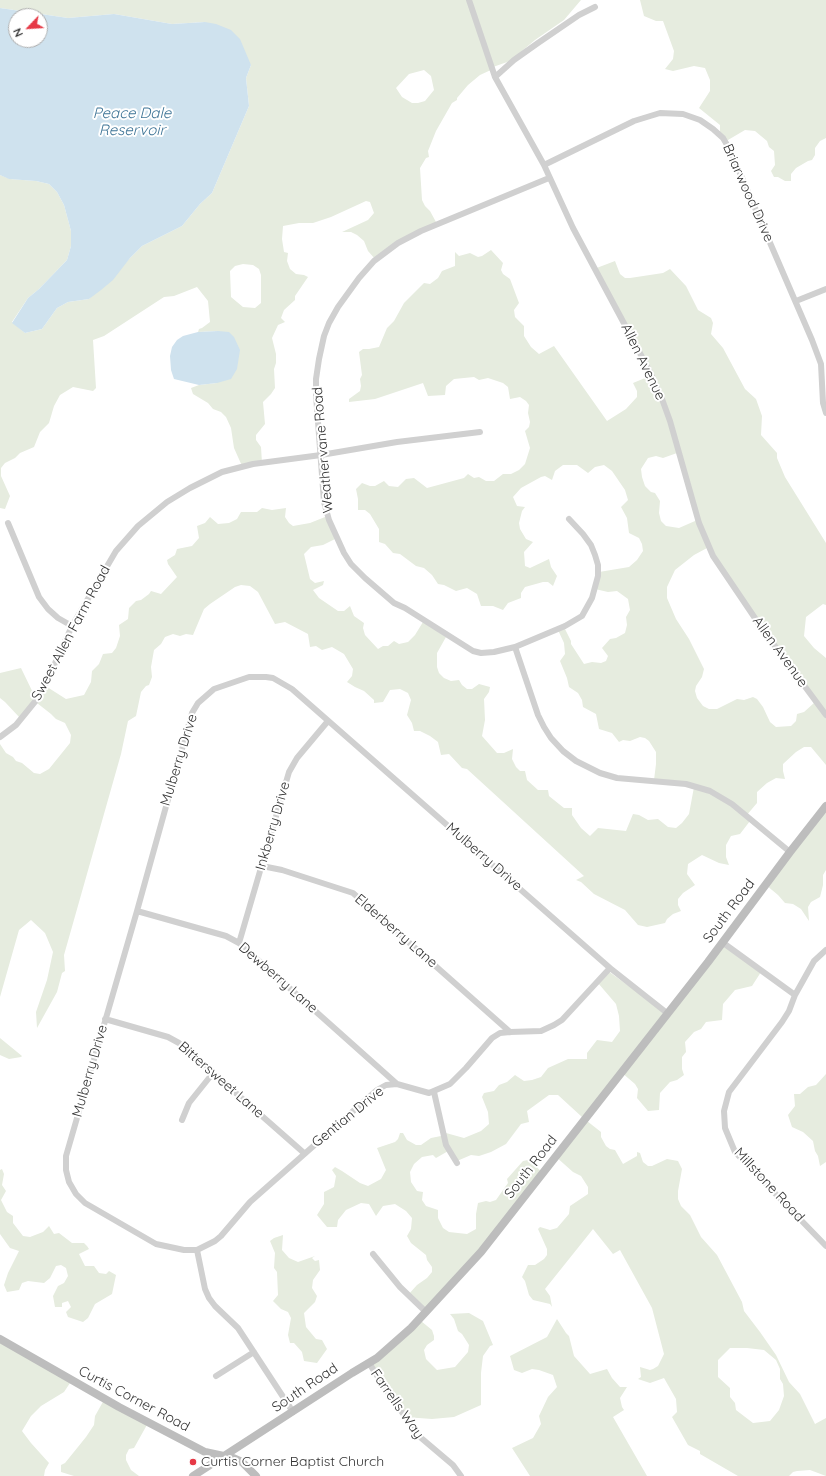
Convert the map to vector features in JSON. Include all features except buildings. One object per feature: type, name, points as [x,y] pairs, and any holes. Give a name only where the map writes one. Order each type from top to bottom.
[{"type":"street","name":"Allen Avenue","points":[[469,0],[495,77],[544,165],[589,260],[636,345],[662,399],[670,421],[699,523],[713,556],[763,630],[826,715]]},
{"type":"street","points":[[495,77],[514,60],[538,43],[579,15],[595,7]]},
{"type":"street","name":"Briarwood Drive","points":[[544,165],[634,121],[660,113],[683,114],[700,120],[713,129],[723,138],[730,150],[812,340],[820,364],[823,403],[826,413]]},
{"type":"street","name":"Weathervane Road","points":[[549,178],[421,231],[386,250],[366,269],[338,307],[329,323],[324,336],[316,386],[324,502],[328,520],[344,553],[351,564],[394,603],[473,651],[481,653],[494,652],[514,647],[565,626],[582,616],[592,598],[598,570],[595,555],[583,534],[570,519]]},
{"type":"street","points":[[796,301],[826,289]]},
{"type":"street","name":"Sweet Allen Farm Road","points":[[0,737],[16,724],[38,698],[72,626],[116,551],[138,526],[167,502],[202,482],[234,468],[397,442],[480,432]]},
{"type":"street","points":[[8,523],[40,596],[48,609],[58,618],[72,626]]},
{"type":"street","points":[[514,647],[538,715],[544,727],[551,738],[563,751],[576,761],[600,773],[618,778],[686,784],[710,791],[732,804],[790,852]]},
{"type":"street","name":"Mulberry Drive","points":[[197,1250],[184,1250],[156,1244],[85,1203],[76,1194],[69,1182],[66,1170],[66,1156],[137,911],[188,724],[198,703],[214,689],[249,677],[266,677],[282,683],[292,689],[610,968],[667,1013]]},
{"type":"street","name":"Inkberry Drive","points":[[239,943],[289,772],[293,764],[328,721]]},
{"type":"street","name":"South Road","points":[[193,1476],[352,1372],[369,1363],[403,1337],[481,1252],[826,806]]},
{"type":"street","name":"Elderberry Lane","points":[[262,866],[282,870],[353,893],[510,1032]]},
{"type":"street","name":"Dewberry Lane","points":[[137,911],[226,936],[239,943],[397,1084]]},
{"type":"street","points":[[722,942],[794,995]]},
{"type":"street","name":"Millstone Road","points":[[826,950],[814,961],[794,995],[789,1011],[782,1022],[729,1092],[724,1112],[724,1123],[735,1152],[826,1246]]},
{"type":"street","points":[[457,1163],[446,1145],[434,1092],[450,1084],[457,1078],[492,1038],[500,1033],[541,1031],[554,1025],[566,1016],[610,968]]},
{"type":"street","name":"Bittersweet Lane","points":[[105,1019],[168,1037],[179,1043],[304,1153]]},
{"type":"street","points":[[182,1120],[189,1104],[213,1073]]},
{"type":"street","name":"Gentian Drive","points":[[197,1250],[215,1241],[221,1236],[250,1202],[377,1090],[386,1085],[397,1084],[429,1093],[434,1092]]},
{"type":"street","points":[[197,1250],[205,1289],[209,1298],[214,1306],[238,1328],[293,1412]]},
{"type":"street","points":[[373,1254],[400,1287],[426,1312]]},
{"type":"street","name":"Curtis Corner Road","points":[[0,1340],[119,1407],[205,1452],[233,1458],[242,1462],[256,1476]]},
{"type":"street","points":[[216,1376],[254,1352]]},
{"type":"street","name":"Farrells Way","points":[[369,1363],[391,1397],[420,1436],[453,1465],[461,1476]]},
{"type":"shaded area","points":[[0,0],[581,0],[564,20],[535,40],[510,61],[493,67],[493,69],[480,75],[468,85],[457,100],[452,103],[436,131],[428,151],[429,157],[426,158],[420,168],[422,200],[436,222],[375,259],[368,251],[364,241],[357,235],[351,232],[342,232],[368,220],[374,213],[370,202],[366,201],[331,217],[313,223],[299,223],[283,226],[282,239],[284,252],[288,253],[287,261],[290,269],[296,274],[308,277],[295,296],[295,300],[284,310],[281,318],[285,322],[278,325],[272,338],[276,354],[274,369],[275,388],[263,402],[265,424],[256,435],[256,440],[261,447],[262,463],[242,466],[234,448],[231,428],[226,417],[221,412],[213,409],[208,403],[193,394],[191,388],[199,385],[217,383],[218,331],[198,332],[199,329],[210,322],[208,301],[197,287],[174,296],[164,297],[104,336],[93,340],[96,388],[93,391],[73,387],[60,395],[54,406],[49,423],[40,432],[34,447],[20,453],[15,458],[5,463],[1,468],[1,476],[10,496],[5,509],[0,508],[0,175],[10,179],[36,181],[49,184],[57,192],[64,205],[71,231],[71,246],[67,260],[39,289],[28,298],[12,322],[25,333],[42,329],[57,308],[68,302],[89,299],[142,246],[182,226],[200,204],[212,193],[249,106],[246,78],[251,65],[205,22],[172,24],[114,14],[68,18],[48,15],[48,8],[0,8]],"holes":[[[424,70],[431,76],[434,90],[425,101],[412,103],[402,97],[396,88],[409,74]],[[243,264],[253,265],[259,269],[261,275],[261,303],[255,308],[243,307],[231,297],[230,271],[235,266]]]},
{"type":"shaded area","points":[[640,0],[826,0],[826,138],[820,141],[815,148],[815,155],[812,160],[796,168],[791,174],[791,181],[785,181],[778,177],[774,177],[771,171],[775,165],[774,151],[769,147],[767,141],[755,131],[745,130],[728,140],[720,137],[720,125],[699,108],[710,91],[710,80],[705,68],[694,66],[673,71],[665,69],[673,59],[674,51],[663,21],[656,21],[644,16]]},
{"type":"shaded area","points":[[491,250],[503,263],[501,270],[503,274],[510,279],[519,303],[514,310],[515,317],[524,326],[524,336],[531,347],[539,354],[554,346],[607,421],[626,409],[637,397],[637,391],[633,383],[650,376],[594,269],[615,261],[620,274],[625,278],[630,278],[663,273],[670,269],[686,286],[698,310],[711,318],[713,323],[711,334],[723,348],[745,389],[756,399],[762,416],[761,435],[777,453],[777,458],[785,477],[826,543],[826,605],[823,604],[806,617],[804,636],[814,648],[826,658],[826,765],[811,747],[804,747],[796,752],[783,764],[785,779],[776,778],[767,783],[757,792],[757,803],[746,816],[750,821],[740,834],[731,836],[726,845],[726,857],[729,865],[719,863],[702,855],[688,864],[687,874],[695,885],[683,893],[678,899],[678,905],[681,911],[673,914],[665,923],[647,927],[638,925],[625,910],[594,894],[581,882],[576,880],[584,876],[467,769],[462,768],[449,754],[441,755],[438,742],[420,731],[414,731],[412,723],[407,715],[411,700],[408,693],[400,689],[390,690],[383,702],[374,703],[374,700],[364,691],[347,682],[352,676],[353,669],[344,654],[332,647],[322,650],[316,646],[310,647],[308,634],[285,622],[275,624],[258,592],[250,586],[241,585],[235,587],[204,609],[193,635],[186,634],[180,636],[173,634],[165,637],[161,644],[154,650],[151,667],[152,677],[149,685],[146,686],[141,692],[136,716],[128,721],[121,754],[64,955],[65,971],[62,973],[57,992],[37,1028],[36,1012],[47,980],[53,952],[45,933],[31,920],[19,930],[0,997],[0,744],[6,753],[13,757],[16,761],[22,763],[34,773],[40,774],[49,769],[70,743],[71,735],[65,723],[56,719],[37,703],[20,718],[0,698],[0,673],[21,668],[36,699],[44,685],[66,699],[84,695],[91,682],[92,671],[99,664],[103,654],[112,653],[116,648],[120,636],[119,625],[128,619],[129,608],[136,601],[141,600],[151,591],[161,594],[177,577],[167,560],[175,555],[177,549],[192,546],[199,538],[197,526],[205,523],[210,517],[218,524],[229,523],[237,519],[241,512],[257,512],[262,508],[272,510],[286,508],[285,517],[293,526],[310,523],[325,517],[335,539],[323,545],[311,547],[304,554],[310,579],[315,583],[324,581],[323,585],[313,590],[319,598],[338,611],[344,611],[350,606],[354,616],[364,623],[363,628],[365,635],[378,649],[383,646],[388,646],[394,641],[399,644],[408,642],[415,635],[423,622],[446,637],[437,653],[437,667],[439,673],[444,678],[451,681],[459,680],[467,689],[472,689],[479,684],[490,687],[489,692],[484,699],[485,720],[482,736],[497,753],[504,753],[513,749],[512,759],[520,771],[525,771],[527,780],[538,790],[548,790],[549,796],[564,808],[572,808],[572,815],[581,828],[590,836],[598,828],[626,831],[633,814],[639,815],[648,820],[658,819],[668,827],[676,828],[689,814],[694,787],[654,780],[656,752],[649,741],[645,738],[640,737],[630,741],[623,740],[619,742],[612,733],[599,729],[596,714],[583,707],[582,700],[578,693],[569,687],[560,661],[565,654],[564,643],[558,630],[564,627],[571,644],[584,664],[592,662],[601,663],[606,661],[608,656],[602,648],[610,639],[616,638],[625,633],[627,625],[626,617],[630,610],[628,599],[617,591],[608,592],[595,589],[599,572],[629,567],[637,560],[643,551],[639,538],[629,533],[627,518],[621,507],[628,500],[625,490],[612,471],[604,465],[595,467],[588,473],[577,465],[563,465],[555,471],[552,480],[545,476],[541,477],[521,488],[513,497],[517,506],[525,507],[522,511],[519,523],[520,529],[526,539],[533,542],[524,552],[525,566],[530,568],[549,559],[551,567],[557,576],[553,586],[548,582],[543,582],[525,587],[521,593],[521,598],[508,603],[503,610],[493,606],[481,606],[477,594],[467,588],[456,591],[444,585],[438,584],[432,575],[424,568],[416,566],[400,554],[393,553],[385,544],[379,542],[379,529],[370,514],[365,510],[358,510],[356,489],[362,483],[375,486],[384,481],[389,486],[398,487],[406,479],[414,478],[427,488],[464,478],[468,474],[474,478],[479,477],[486,481],[494,481],[503,474],[511,474],[519,470],[525,464],[530,448],[525,431],[529,427],[530,422],[528,413],[529,405],[520,397],[510,399],[508,387],[503,383],[488,378],[479,380],[474,377],[454,379],[446,386],[445,395],[428,396],[423,383],[375,399],[349,402],[349,399],[360,391],[361,386],[360,379],[362,375],[359,352],[363,349],[379,347],[387,328],[394,321],[404,303],[424,283],[430,284],[438,278],[442,271],[455,266],[455,252],[459,256],[470,253],[478,257]],"holes":[[[677,453],[696,518],[695,521],[679,528],[666,526],[661,521],[659,513],[660,501],[655,493],[651,492],[645,486],[641,469],[648,458],[656,456],[663,458]],[[707,548],[814,703],[804,712],[797,714],[796,721],[791,726],[776,727],[770,722],[763,707],[757,699],[753,697],[744,700],[737,699],[717,709],[709,709],[703,706],[697,698],[695,691],[696,686],[702,677],[704,669],[689,639],[676,619],[667,598],[667,587],[675,570],[694,555]]]},
{"type":"shaded area","points":[[826,805],[826,870],[823,875],[823,885],[820,897],[811,902],[808,907],[809,921],[801,909],[793,904],[785,903],[766,885]]},
{"type":"shaded area","points":[[720,943],[761,972],[752,986],[735,990],[723,1004],[722,1020],[706,1022],[701,1029],[694,1032],[685,1042],[686,1052],[682,1057],[682,1069],[684,1075],[677,1080],[670,1082],[660,1093],[659,1110],[648,1111],[637,1098],[638,1089],[635,1084],[621,1072],[582,1117],[558,1095],[549,1095],[527,1111],[529,1122],[521,1124],[506,1144],[491,1152],[479,1156],[471,1155],[457,1161],[450,1150],[436,1158],[433,1155],[422,1157],[414,1164],[410,1172],[411,1182],[417,1191],[423,1192],[422,1200],[426,1206],[438,1210],[438,1218],[443,1228],[449,1232],[467,1234],[476,1229],[478,1203],[496,1200],[508,1183],[507,1179],[523,1161],[528,1160],[541,1171],[479,1253],[427,1310],[408,1295],[417,1285],[427,1278],[432,1272],[432,1267],[427,1260],[426,1255],[411,1243],[407,1236],[411,1229],[412,1218],[406,1211],[395,1204],[383,1206],[376,1216],[369,1204],[361,1203],[346,1210],[338,1220],[337,1227],[327,1227],[317,1215],[324,1204],[324,1192],[334,1187],[336,1176],[332,1170],[335,1167],[360,1183],[368,1186],[381,1179],[386,1170],[377,1148],[395,1142],[400,1133],[403,1133],[407,1140],[416,1145],[421,1145],[431,1138],[446,1135],[446,1133],[464,1138],[481,1131],[489,1124],[488,1112],[482,1097],[484,1093],[494,1091],[499,1085],[507,1082],[515,1075],[524,1081],[532,1080],[541,1077],[548,1068],[568,1059],[587,1059],[587,1053],[597,1040],[612,1042],[620,1031],[619,1016],[616,1004],[598,983],[608,971],[666,1013]]},
{"type":"shaded area","points":[[0,1038],[22,1056],[9,1059],[0,1055]]},
{"type":"shaded area","points":[[826,1074],[826,1162],[820,1166],[813,1141],[803,1132],[792,1127],[788,1115],[795,1106],[794,1094],[800,1094],[808,1087],[816,1085]]},
{"type":"shaded area","points":[[587,1121],[601,1132],[601,1137],[606,1146],[615,1150],[623,1164],[637,1156],[637,1152],[640,1153],[643,1162],[648,1166],[652,1166],[667,1159],[678,1161],[682,1169],[678,1191],[678,1199],[681,1206],[690,1215],[701,1237],[717,1255],[742,1302],[744,1311],[776,1355],[789,1382],[800,1394],[815,1424],[826,1418],[826,1476],[810,1470],[793,1472],[789,1476],[738,1476],[700,1454],[700,1451],[688,1445],[672,1417],[677,1412],[676,1399],[664,1378],[650,1383],[638,1379],[641,1377],[640,1367],[650,1370],[653,1369],[658,1366],[664,1354],[652,1308],[620,1250],[613,1254],[593,1229],[545,1289],[550,1296],[552,1307],[550,1304],[533,1300],[529,1295],[525,1281],[522,1277],[528,1265],[535,1265],[547,1255],[547,1249],[538,1229],[540,1227],[550,1230],[557,1228],[569,1214],[570,1206],[588,1194],[588,1187],[581,1176],[573,1172],[555,1156]],"holes":[[[730,1348],[764,1350],[776,1360],[780,1369],[780,1379],[783,1384],[784,1396],[779,1410],[770,1421],[753,1423],[736,1410],[735,1403],[730,1397],[730,1388],[718,1377],[718,1360]]]},
{"type":"shaded area","points":[[2,1169],[4,1174],[2,1185],[6,1191],[1,1200],[7,1212],[13,1216],[13,1223],[23,1236],[30,1237],[43,1232],[49,1226],[54,1234],[59,1233],[72,1243],[84,1243],[87,1246],[89,1249],[79,1254],[85,1266],[94,1266],[99,1273],[106,1274],[109,1271],[116,1275],[112,1294],[95,1304],[88,1318],[83,1322],[68,1317],[66,1312],[71,1307],[68,1301],[62,1303],[62,1307],[55,1307],[53,1296],[58,1286],[64,1283],[68,1276],[66,1268],[61,1265],[56,1266],[50,1278],[44,1283],[28,1281],[22,1283],[19,1290],[7,1292],[4,1285],[19,1251],[10,1248],[0,1234],[0,1170]]},
{"type":"shaded area","points":[[283,1235],[282,1250],[289,1258],[298,1262],[315,1256],[312,1258],[315,1261],[319,1260],[320,1270],[313,1280],[312,1288],[317,1296],[315,1302],[304,1313],[306,1327],[316,1339],[322,1340],[327,1349],[317,1363],[304,1361],[302,1352],[294,1343],[290,1343],[288,1335],[291,1318],[288,1312],[281,1309],[273,1301],[278,1295],[277,1272],[274,1268],[275,1253],[270,1241]]},
{"type":"shaded area","points":[[469,1313],[483,1321],[493,1345],[490,1346],[483,1356],[481,1373],[481,1405],[454,1417],[432,1419],[405,1417],[369,1362],[421,1321],[432,1330],[434,1336],[434,1340],[427,1345],[424,1350],[426,1359],[437,1370],[455,1367],[468,1352],[469,1345],[462,1334],[458,1331],[454,1319],[450,1314]]},
{"type":"shaded area","points":[[557,1319],[569,1336],[574,1356],[590,1374],[607,1369],[612,1378],[620,1387],[627,1387],[620,1398],[624,1410],[613,1417],[647,1476],[530,1476],[512,1448],[533,1438],[541,1424],[539,1416],[548,1397],[557,1387],[553,1375],[532,1369],[522,1373],[514,1370],[510,1356],[547,1337]]},
{"type":"shaded area","points":[[0,1341],[70,1383],[64,1392],[41,1406],[31,1416],[22,1431],[49,1463],[45,1470],[44,1476],[0,1476]]},
{"type":"shaded area","points":[[104,1400],[148,1423],[134,1448],[129,1449],[126,1455],[126,1460],[131,1470],[139,1476],[74,1476],[61,1472],[61,1465],[65,1463],[94,1425],[95,1416]]},
{"type":"water","name":"Peace Dale Reservoir","points":[[0,8],[8,9],[8,48],[48,48],[48,15],[68,18],[114,14],[172,24],[205,22],[216,24],[231,30],[240,39],[251,65],[246,78],[249,106],[212,193],[200,204],[182,226],[142,246],[130,258],[113,280],[89,299],[68,302],[57,308],[42,329],[25,333],[12,323],[28,298],[39,289],[67,260],[71,246],[71,231],[64,205],[57,192],[49,184],[36,181],[9,179],[0,175]]},
{"type":"water","points":[[198,332],[229,332],[234,337],[240,350],[237,369],[231,379],[217,383],[199,385],[174,379],[171,370],[170,356],[172,347],[177,340],[183,336]]},
{"type":"place","name":"Curtis Corner Baptist Church","points":[[193,1462]]}]
